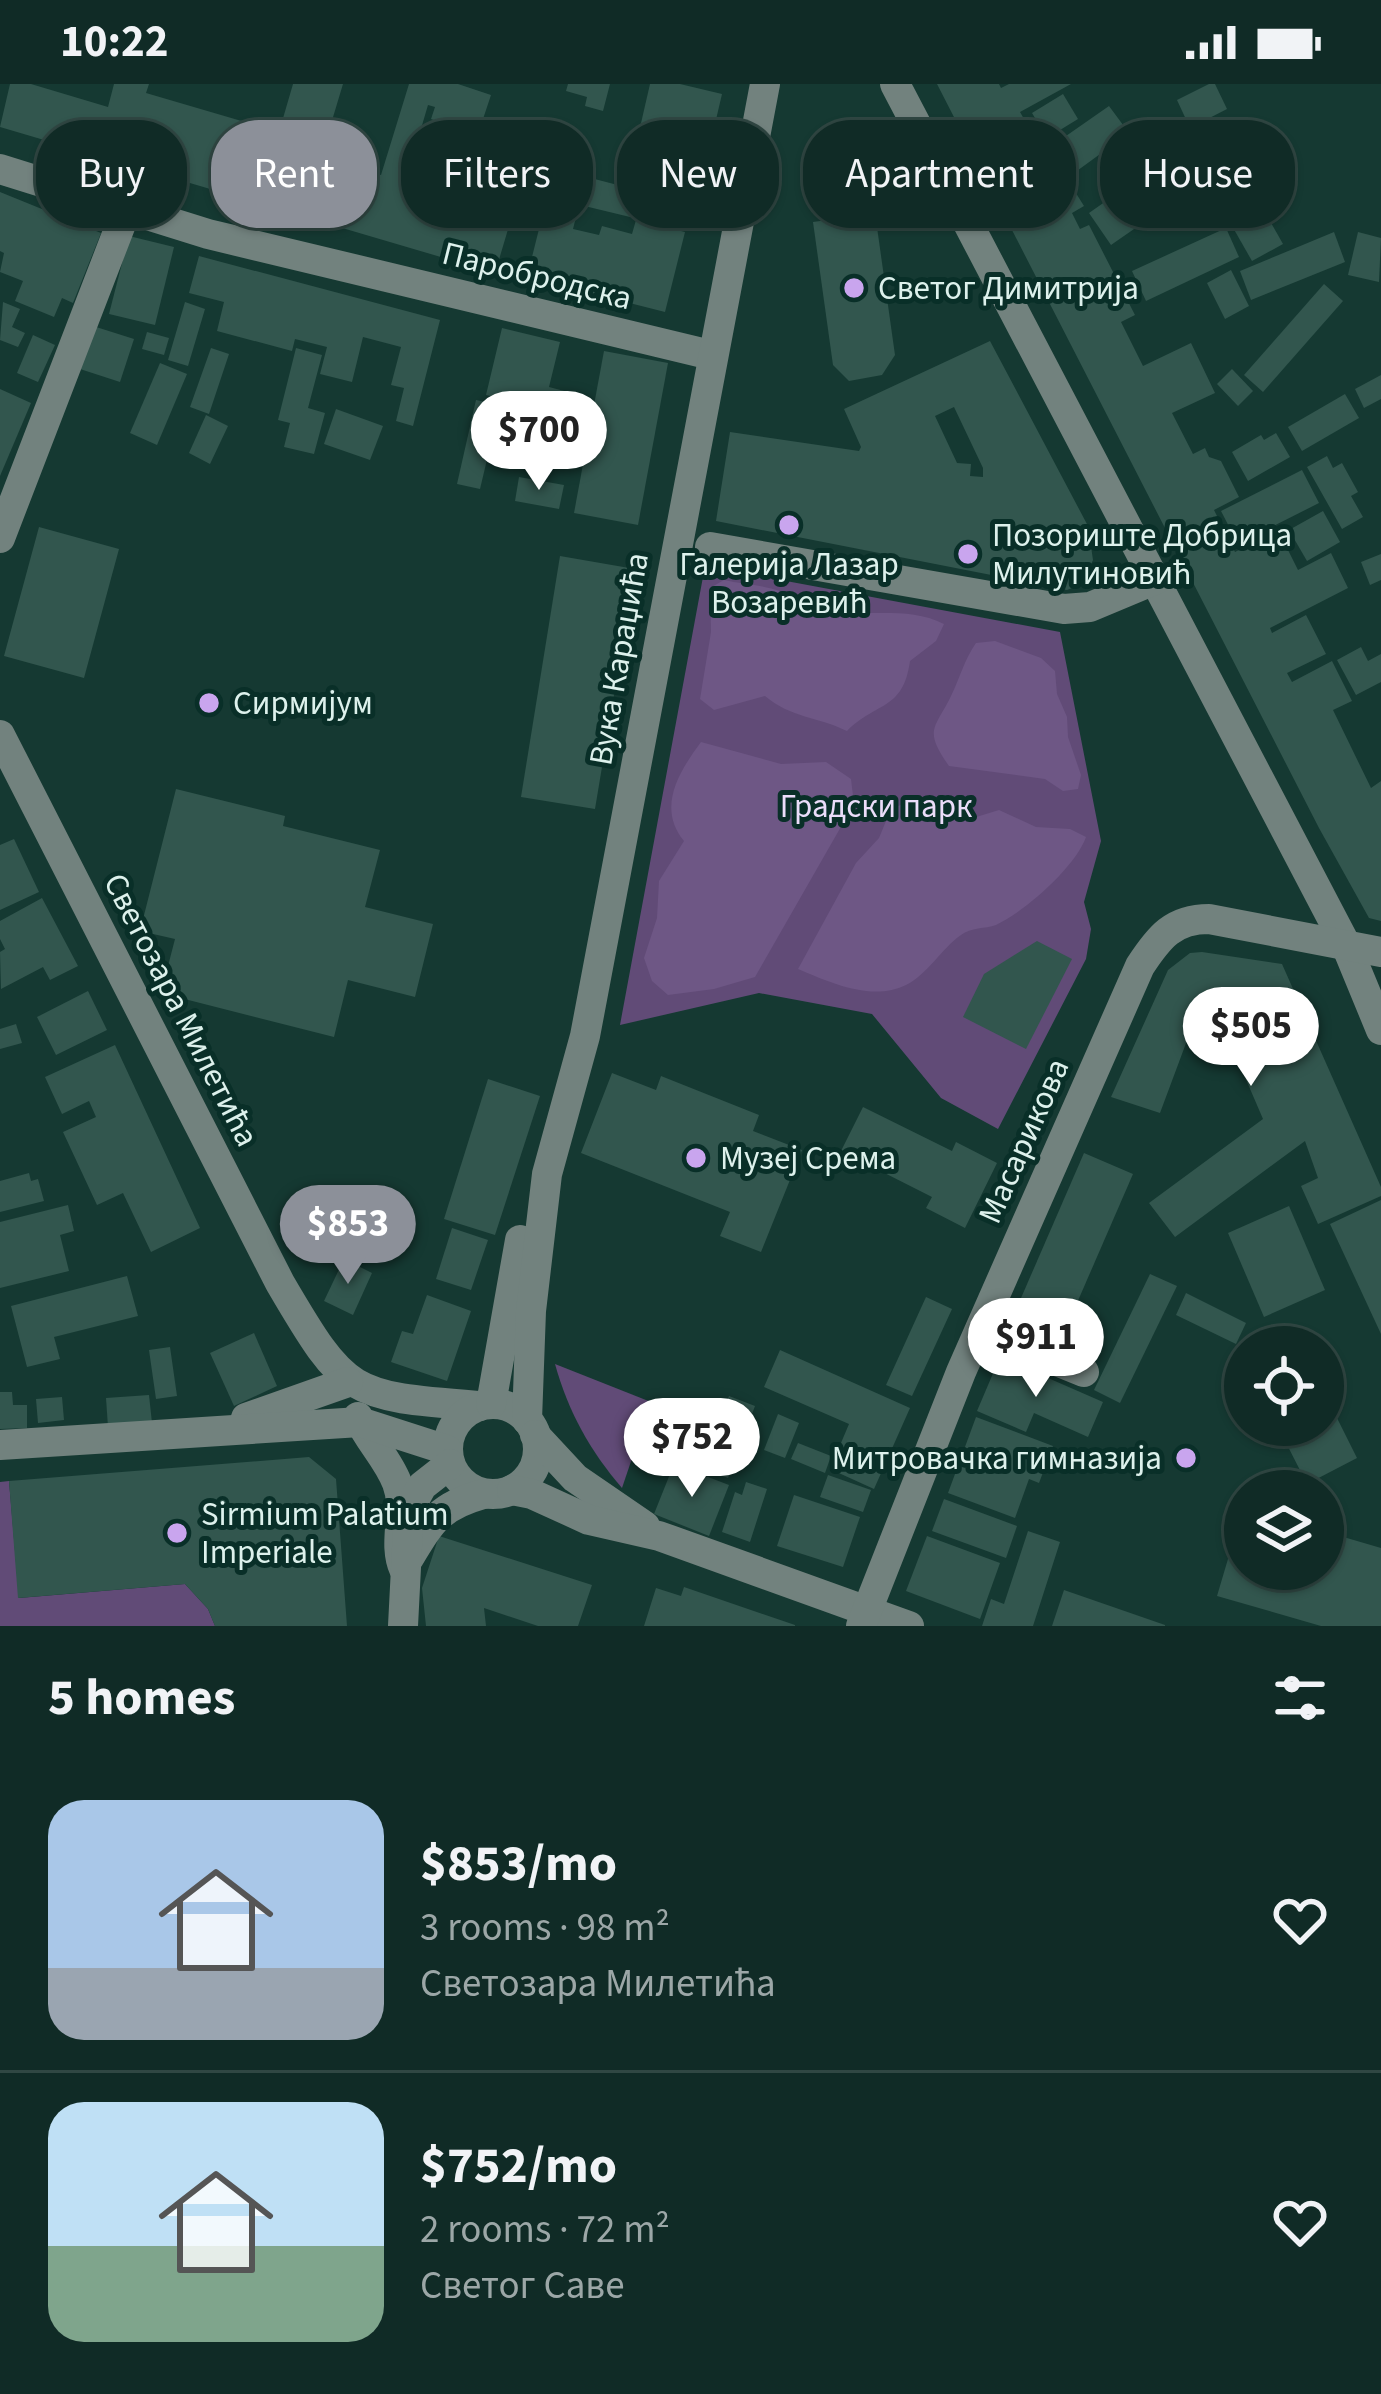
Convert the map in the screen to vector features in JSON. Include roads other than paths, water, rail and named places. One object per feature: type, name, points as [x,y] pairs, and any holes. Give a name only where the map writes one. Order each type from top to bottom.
[{"type":"street","name":"Вука Караџића","points":[[531,1427],[531,1311],[548,1174],[585,1036],[765,84]]},
{"type":"street","points":[[895,84],[1346,945],[1381,1030]]},
{"type":"street","name":"Паробродска","points":[[0,169],[36,181]]},
{"type":"street","name":"Паробродска","points":[[187,226],[711,355]]},
{"type":"street","points":[[0,538],[119,228]]},
{"type":"street","points":[[710,547],[1064,609],[1090,607],[1157,579]]},
{"type":"street","name":"Светозара Милетића","points":[[0,735],[280,1283],[319,1348],[348,1382]]},
{"type":"street","name":"Масарикова","points":[[863,1618],[980,1330],[1131,985],[1155,943],[1172,925],[1209,919],[1381,952]]},
{"type":"street","name":"Вука Караџића","points":[[485,1405],[525,1215],[548,1174]]},
{"type":"street","points":[[980,1330],[1084,1372]]},
{"type":"street","points":[[348,1382],[360,1422],[397,1481],[403,1507],[400,1558],[404,1569]]},
{"type":"street","points":[[208,1432],[348,1382],[388,1399],[513,1409],[575,1478],[659,1536]]},
{"type":"street","points":[[403,1626],[409,1509],[448,1457],[456,1423],[485,1405]]},
{"type":"street","points":[[0,1445],[360,1422],[448,1457],[465,1485],[532,1495],[589,1520],[659,1536],[863,1618],[909,1626]]},
{"type":"street","points":[[404,1569],[449,1503],[498,1492],[533,1470],[538,1449],[531,1427]]},
{"type":"place","name":"Светог Димитрија","points":[[854,288]]},
{"type":"place","name":"Галерија Лазар Возаревић","points":[[789,525]]},
{"type":"place","name":"Позориште Добрица Милутиновић","points":[[968,554]]},
{"type":"place","name":"Сирмијум","points":[[209,703]]},
{"type":"place","name":"Музеј Срема","points":[[696,1158]]},
{"type":"place","name":"Митровачка гимназија","points":[[1186,1458]]},
{"type":"place","name":"Sirmium Palatium Imperiale","points":[[177,1533]]},
{"type":"park label","name":"Градски парк","points":[[876,806]]}]
